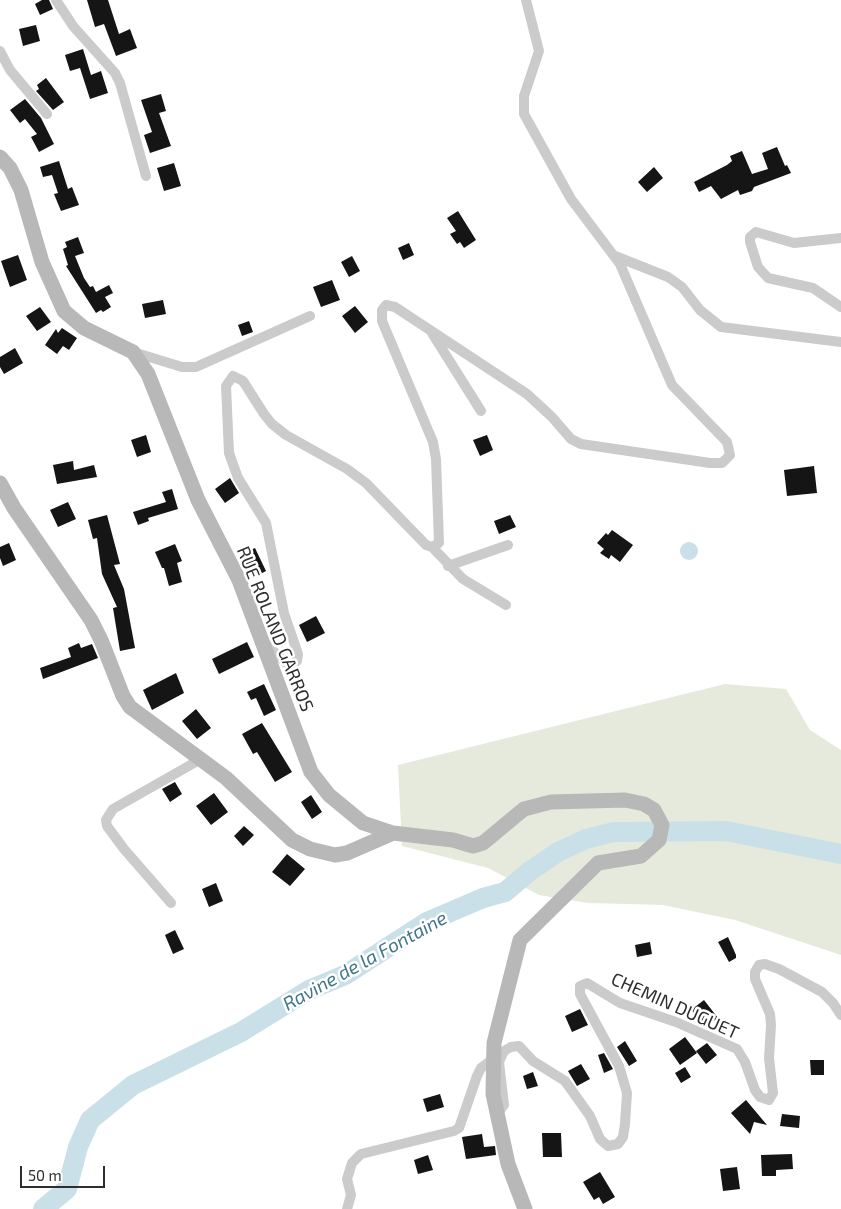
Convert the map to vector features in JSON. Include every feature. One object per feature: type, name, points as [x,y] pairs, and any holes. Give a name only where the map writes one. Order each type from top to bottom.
[{"type":"main road","name":"RUE ROLAND GARROS","points":[[0,156],[10,168],[21,190],[42,262],[64,310],[84,328],[133,352],[148,374],[198,500],[239,580],[311,772],[329,795],[363,822],[393,833],[453,840],[473,846],[484,843],[524,809],[551,802],[625,800],[644,804],[654,810],[662,824],[659,840],[641,856],[632,859],[598,863],[523,935],[502,1005],[493,1059]]},
{"type":"main road","points":[[0,483],[14,508],[87,614],[101,640],[123,696],[130,707],[226,778],[292,840],[310,849],[335,855],[347,853],[393,833]]},
{"type":"main road","points":[[493,1059],[493,1094],[497,1114],[508,1164],[525,1209]]},
{"type":"street","points":[[56,0],[73,26],[115,73],[120,83],[146,176]]},
{"type":"street","points":[[432,548],[438,543],[440,536],[436,459],[433,442],[382,321],[382,310],[386,305],[392,306],[527,394],[552,417],[571,439],[581,444],[710,464],[722,463],[730,455],[727,442],[672,385],[624,274],[614,256],[570,198],[524,114],[524,96],[539,52],[526,0]]},
{"type":"street","points":[[0,51],[10,70],[47,114]]},
{"type":"street","points":[[841,238],[794,243],[784,242],[762,232],[753,234],[750,242],[758,267],[768,278],[813,288],[841,307]]},
{"type":"street","points":[[614,256],[668,277],[682,287],[700,310],[721,326],[841,342]]},
{"type":"street","points":[[133,352],[182,367],[196,367],[310,316]]},
{"type":"street","points":[[430,330],[481,410]]},
{"type":"street","points":[[260,638],[286,663],[292,664],[297,661],[298,654],[284,613],[266,523],[238,478],[229,453],[226,386],[233,376],[243,381],[272,424],[286,435],[347,469],[366,483],[448,566],[463,579],[506,605]]},
{"type":"street","points":[[448,566],[508,545]]},
{"type":"street","points":[[171,903],[124,850],[107,826],[106,820],[113,809],[201,759]]},
{"type":"street","name":"CHEMIN DUGUET","points":[[497,1114],[504,1105],[499,1062],[504,1051],[511,1047],[519,1046],[533,1061],[565,1081],[590,1116],[600,1139],[608,1146],[618,1144],[623,1136],[626,1124],[627,1093],[619,1066],[580,994],[580,986],[587,983],[620,1003],[676,1022],[737,1049],[745,1062],[755,1090],[760,1097],[769,1100],[773,1093],[769,1058],[771,1025],[770,1014],[755,979],[755,972],[759,966],[765,964],[822,992],[841,1015]]},
{"type":"street","points":[[348,1209],[351,1196],[347,1179],[352,1163],[361,1154],[454,1131],[459,1128],[477,1076],[482,1068],[493,1059]]},
{"type":"shaded area","points":[[725,684],[786,689],[810,730],[841,750],[841,955],[735,920],[663,905],[588,903],[539,895],[488,868],[402,846],[398,765]]},
{"type":"water","points":[[685,542],[693,542],[698,547],[696,558],[685,560],[680,555],[680,547]]},
{"type":"building","points":[[42,0],[49,0],[53,9],[40,15],[35,4]]},
{"type":"building","points":[[87,0],[108,0],[119,34],[130,29],[137,48],[116,56],[104,24],[95,27]]},
{"type":"building","points":[[36,25],[40,41],[23,46],[19,29]]},
{"type":"building","points":[[83,49],[91,75],[101,71],[108,93],[90,99],[80,68],[70,71],[65,55]]},
{"type":"building","points":[[46,78],[64,102],[53,110],[36,91],[39,89],[37,85]]},
{"type":"building","points":[[161,94],[166,111],[159,113],[171,146],[150,153],[144,135],[152,132],[141,100]]},
{"type":"building","points":[[25,99],[41,118],[54,144],[39,152],[31,137],[37,134],[25,119],[20,123],[10,110]]},
{"type":"building","points":[[777,147],[785,166],[787,165],[791,173],[754,187],[752,191],[740,195],[738,190],[721,199],[711,186],[699,192],[694,182],[727,165],[732,161],[730,156],[742,151],[752,174],[768,169],[762,153]]},
{"type":"building","points":[[59,161],[68,189],[72,187],[79,205],[61,211],[54,194],[58,193],[52,175],[43,177],[40,167]]},
{"type":"building","points":[[174,163],[181,186],[164,191],[157,168]]},
{"type":"building","points":[[654,167],[663,178],[647,192],[638,182]]},
{"type":"building","points":[[458,211],[476,240],[464,248],[460,242],[457,244],[450,234],[456,231],[447,218]]},
{"type":"building","points":[[78,237],[84,253],[75,256],[84,278],[90,287],[93,286],[96,292],[109,285],[113,293],[105,297],[111,307],[103,312],[101,310],[96,313],[66,266],[68,265],[63,249],[67,247],[65,242]]},
{"type":"building","points":[[409,243],[414,255],[403,260],[398,248]]},
{"type":"building","points":[[18,255],[27,280],[10,287],[1,261]]},
{"type":"building","points":[[352,256],[360,271],[349,277],[341,262]]},
{"type":"building","points":[[332,280],[340,300],[321,307],[313,287]]},
{"type":"building","points":[[163,300],[166,314],[145,318],[142,304]]},
{"type":"building","points":[[355,306],[368,322],[355,333],[342,316]]},
{"type":"building","points":[[40,307],[51,322],[37,331],[26,316]]},
{"type":"building","points":[[249,321],[253,332],[242,336],[238,325]]},
{"type":"building","points":[[62,328],[77,338],[69,350],[63,346],[57,354],[45,345],[56,329],[58,333]]},
{"type":"building","points":[[15,348],[23,363],[4,374],[0,367],[0,357]]},
{"type":"building","points":[[146,435],[151,452],[137,457],[131,440]]},
{"type":"building","points":[[487,435],[493,450],[480,456],[473,440]]},
{"type":"building","points":[[73,461],[74,470],[94,465],[97,477],[57,484],[53,465]]},
{"type":"building","points":[[814,466],[817,493],[787,496],[784,470]]},
{"type":"building","points":[[230,478],[239,493],[225,503],[215,489]]},
{"type":"building","points":[[172,489],[178,509],[148,518],[149,521],[138,525],[133,512],[166,502],[162,492]]},
{"type":"building","points":[[68,502],[76,519],[58,527],[50,510]]},
{"type":"building","points":[[107,515],[120,564],[114,565],[124,589],[135,648],[120,651],[113,608],[117,607],[102,574],[97,538],[93,539],[88,520]]},
{"type":"building","points":[[510,515],[516,527],[499,534],[494,521]]},
{"type":"building","points":[[612,530],[633,545],[620,562],[611,555],[609,559],[600,553],[604,549],[597,543],[606,533],[608,535]]},
{"type":"building","points":[[9,543],[16,560],[3,566],[0,558],[0,547]]},
{"type":"building","points":[[175,544],[182,561],[177,563],[182,582],[169,586],[164,568],[162,568],[155,552]]},
{"type":"building","points":[[255,548],[266,571],[253,578],[241,554]]},
{"type":"building","points":[[316,616],[325,633],[307,642],[299,625]]},
{"type":"building","points":[[247,642],[254,657],[219,674],[212,659]]},
{"type":"building","points":[[79,643],[81,648],[92,644],[98,658],[43,679],[40,668],[71,657],[68,648]]},
{"type":"building","points":[[176,673],[184,693],[152,710],[143,690]]},
{"type":"building","points":[[264,684],[276,710],[264,716],[256,698],[251,700],[247,692]]},
{"type":"building","points":[[196,709],[211,728],[197,739],[182,721]]},
{"type":"building","points":[[262,723],[292,772],[275,782],[257,752],[253,754],[242,734]]},
{"type":"building","points":[[175,782],[182,794],[170,802],[162,789]]},
{"type":"building","points":[[214,793],[228,812],[211,825],[196,806]]},
{"type":"building","points":[[311,795],[322,812],[312,819],[301,802]]},
{"type":"building","points":[[244,826],[254,835],[243,846],[234,836]]},
{"type":"building","points":[[287,854],[305,869],[290,886],[272,872]]},
{"type":"building","points":[[216,883],[223,901],[209,907],[202,889]]},
{"type":"building","points":[[175,930],[184,949],[173,954],[165,935]]},
{"type":"building","points":[[728,937],[736,955],[736,958],[729,962],[718,942]]},
{"type":"building","points":[[650,942],[652,954],[637,957],[635,945]]},
{"type":"building","points":[[704,1000],[718,1018],[705,1027],[691,1010]]},
{"type":"building","points":[[580,1009],[588,1025],[572,1032],[565,1016]]},
{"type":"building","points":[[685,1037],[697,1053],[680,1065],[669,1049]]},
{"type":"building","points":[[625,1041],[637,1061],[629,1066],[617,1047]]},
{"type":"building","points":[[707,1043],[717,1055],[706,1064],[696,1051]]},
{"type":"building","points":[[604,1053],[613,1069],[604,1073],[598,1055]]},
{"type":"building","points":[[810,1060],[824,1060],[824,1075],[811,1075]]},
{"type":"building","points":[[581,1064],[590,1079],[577,1086],[568,1071]]},
{"type":"building","points":[[685,1067],[691,1077],[681,1083],[675,1073]]},
{"type":"building","points":[[533,1072],[538,1086],[527,1089],[523,1076]]},
{"type":"building","points":[[440,1094],[444,1107],[427,1112],[423,1099]]},
{"type":"building","points":[[746,1100],[767,1125],[754,1122],[750,1134],[731,1113]]},
{"type":"building","points":[[782,1114],[800,1116],[799,1128],[780,1126]]},
{"type":"building","points":[[542,1133],[561,1133],[562,1157],[543,1157]]},
{"type":"building","points":[[482,1134],[484,1147],[495,1146],[496,1155],[466,1159],[462,1137]]},
{"type":"building","points":[[792,1154],[793,1169],[776,1170],[776,1176],[762,1176],[761,1155]]},
{"type":"building","points":[[428,1155],[433,1170],[418,1174],[414,1160]]},
{"type":"building","points":[[737,1167],[740,1189],[723,1191],[720,1169]]},
{"type":"building","points":[[600,1172],[615,1197],[603,1204],[599,1197],[594,1200],[583,1182]]},
{"type":"waterway","name":"Ravine de la Fontaine","points":[[43,1209],[67,1189],[78,1147],[90,1120],[133,1085],[241,1032],[309,990],[345,975],[427,922],[483,898],[505,892],[530,871],[558,852],[586,839],[614,832],[726,831],[841,854]]}]
